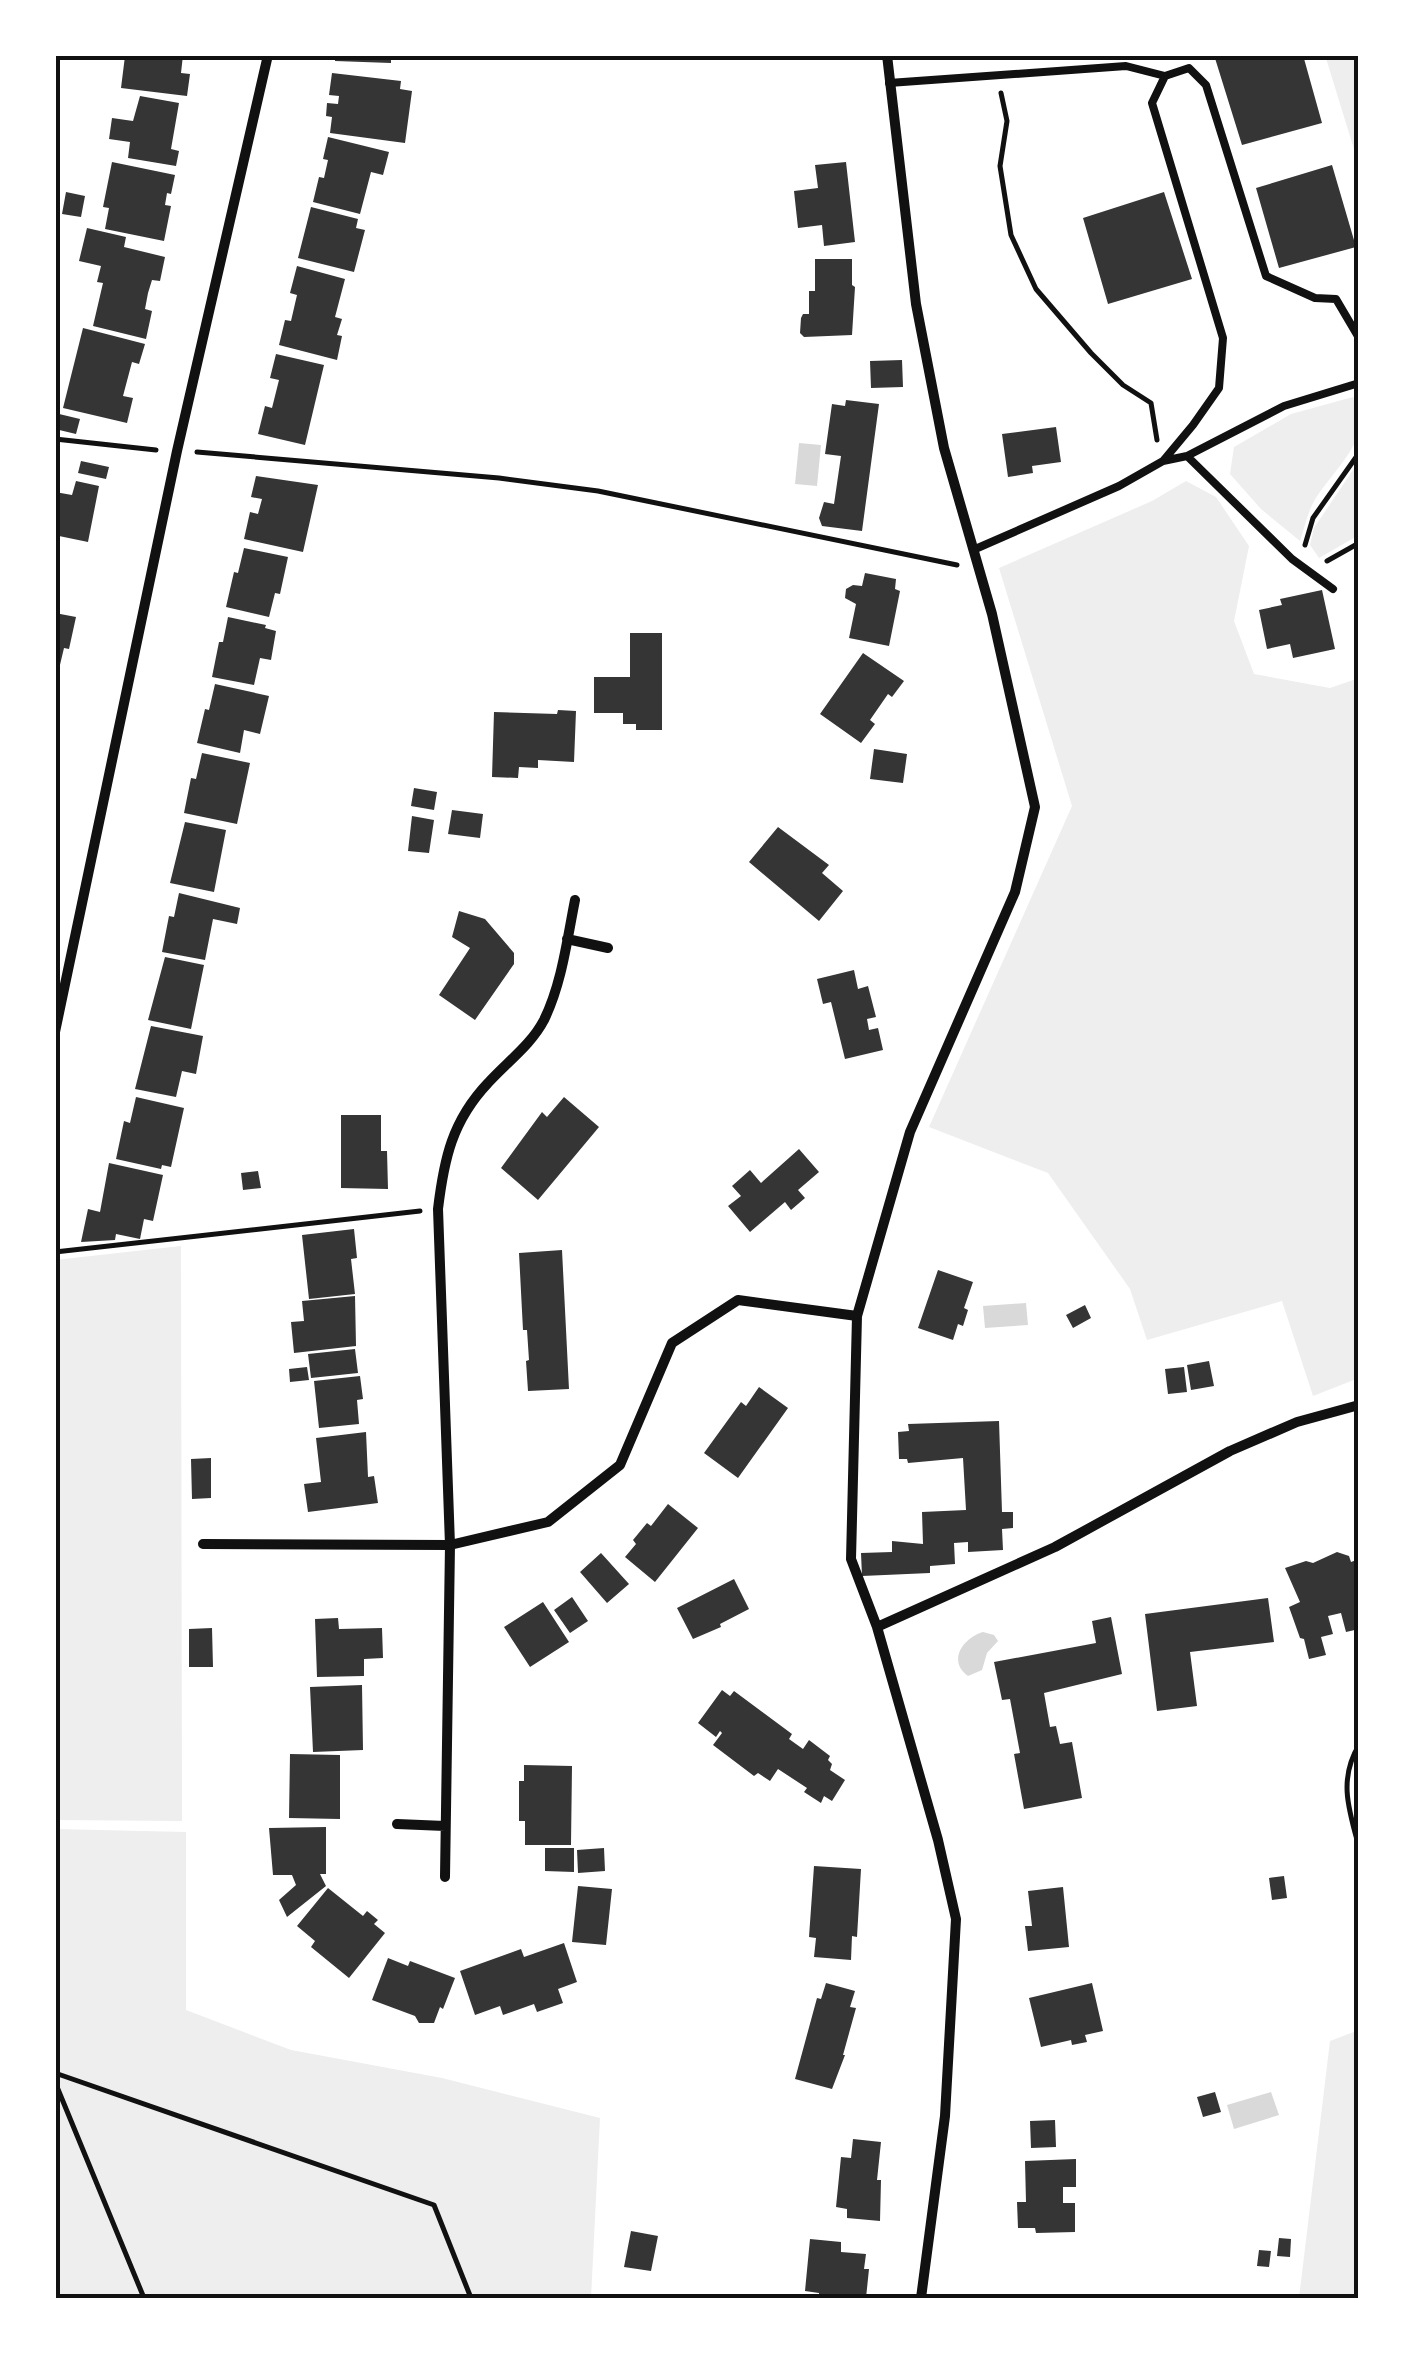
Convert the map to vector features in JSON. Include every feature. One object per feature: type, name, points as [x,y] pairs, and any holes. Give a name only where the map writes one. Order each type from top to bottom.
[{"type":"street","points":[[55,1032],[177,451],[268,55]]},
{"type":"street","points":[[888,55],[916,304],[944,448],[979,570],[1035,807],[1015,892],[910,1132],[857,1316],[851,1559],[876,1627],[938,1840],[956,1919],[945,2116],[920,2298]]},
{"type":"street","points":[[444,1877],[450,1544],[438,1210],[443,1163],[458,1122],[486,1085],[521,1052],[543,1021],[559,978],[575,900]]},
{"type":"street","points":[[568,939],[608,948]]},
{"type":"street","points":[[203,1544],[450,1544],[548,1522],[620,1465],[672,1343],[738,1300],[857,1316]]},
{"type":"street","points":[[876,1627],[1055,1546],[1230,1451],[1297,1422],[1359,1405]]},
{"type":"street","points":[[397,1824],[445,1826]]},
{"type":"lane","points":[[890,83],[1126,66],[1165,76],[1189,68],[1206,85],[1266,276],[1315,298],[1336,299],[1359,338]]},
{"type":"lane","points":[[1159,463],[1194,426],[1219,388],[1223,338],[1152,102],[1165,76]]},
{"type":"lane","points":[[973,550],[1119,486],[1159,463],[1186,456],[1284,406],[1359,384]]},
{"type":"lane","points":[[1186,456],[1267,536],[1333,589]]},
{"type":"path","points":[[998,75],[1007,121],[1000,166],[1011,235],[1036,289],[1123,386],[1151,403],[1159,463]]},
{"type":"path","points":[[55,440],[500,478],[598,491],[979,570]]},
{"type":"path","points":[[1359,453],[1313,518],[1306,536],[1310,571],[1359,543]]},
{"type":"path","points":[[55,1252],[438,1210]]},
{"type":"path","points":[[1359,1744],[1352,1756],[1345,1800],[1359,1846]]},
{"type":"path","points":[[55,2073],[434,2205],[471,2298]]},
{"type":"path","points":[[55,2082],[144,2298]]},
{"type":"shaded area","points":[[1325,55],[1359,55],[1359,159],[1357,159]]},
{"type":"shaded area","points":[[1353,397],[1359,412],[1356,440],[1313,503],[1300,541],[1261,509],[1230,474],[1234,447],[1291,414]]},
{"type":"shaded area","points":[[799,443],[821,445],[817,486],[795,484]]},
{"type":"shaded area","points":[[1359,461],[1359,535],[1319,558],[1310,545],[1314,528]]},
{"type":"shaded area","points":[[1186,481],[1216,497],[1249,546],[1234,621],[1254,674],[1330,688],[1359,678],[1359,1378],[1313,1396],[1282,1301],[1147,1340],[1130,1289],[1048,1173],[929,1127],[1072,806],[999,568],[1152,501]]},
{"type":"shaded area","points":[[181,1246],[182,1821],[55,1820],[55,1260]]},
{"type":"shaded area","points":[[1026,1303],[1028,1325],[985,1328],[983,1306]]},
{"type":"shaded area","points":[[983,1632],[994,1635],[998,1641],[987,1653],[982,1670],[968,1676],[959,1664],[960,1651],[969,1639]]},
{"type":"shaded area","points":[[55,1829],[186,1832],[186,2010],[291,2050],[442,2078],[600,2118],[591,2298],[55,2298]]},
{"type":"shaded area","points":[[1359,2030],[1359,2298],[1299,2298],[1330,2041]]},
{"type":"shaded area","points":[[1271,2092],[1279,2115],[1234,2129],[1227,2105]]},
{"type":"building","points":[[183,55],[181,73],[190,74],[187,96],[121,88],[125,56]]},
{"type":"building","points":[[335,55],[391,55],[391,63],[335,61]]},
{"type":"building","points":[[1214,55],[1303,55],[1322,123],[1242,145]]},
{"type":"building","points":[[332,73],[401,81],[400,89],[412,91],[405,143],[330,133],[332,117],[326,116],[327,103],[338,104],[339,96],[329,95]]},
{"type":"building","points":[[140,96],[179,103],[171,149],[179,151],[176,166],[128,158],[130,142],[109,139],[112,118],[133,121]]},
{"type":"building","points":[[328,137],[389,152],[383,175],[371,172],[360,214],[313,202],[319,177],[324,178]]},
{"type":"building","points":[[112,162],[175,175],[165,205],[171,206],[164,241],[105,229],[109,208],[103,207]]},
{"type":"building","points":[[846,162],[855,242],[824,246],[822,225],[798,228],[794,191],[818,188],[815,165]]},
{"type":"building","points":[[1332,165],[1356,247],[1279,268],[1256,188]]},
{"type":"building","points":[[66,192],[85,196],[81,217],[62,214]]},
{"type":"building","points":[[1164,192],[1192,279],[1108,304],[1083,218]]},
{"type":"building","points":[[311,207],[358,219],[356,228],[365,230],[354,272],[298,258]]},
{"type":"building","points":[[87,228],[126,237],[124,247],[165,257],[160,281],[152,280],[148,293],[145,309],[152,311],[146,339],[93,326],[103,283],[97,282],[101,266],[79,261]]},
{"type":"building","points":[[815,259],[852,259],[852,335],[804,337],[800,333],[801,318],[809,314],[809,291],[815,291]]},
{"type":"building","points":[[297,266],[345,279],[335,317],[342,319],[337,335],[342,336],[337,360],[279,345],[285,320],[291,321],[297,295],[290,293]]},
{"type":"building","points":[[83,328],[145,344],[139,364],[132,362],[123,396],[133,398],[127,423],[63,408]]},
{"type":"building","points":[[276,354],[324,365],[305,445],[258,434],[265,406],[272,408],[279,380],[270,378]]},
{"type":"building","points":[[902,360],[903,387],[871,388],[870,361]]},
{"type":"building","points":[[846,400],[879,404],[862,531],[822,526],[819,518],[824,502],[834,504],[841,456],[825,454],[832,404],[845,406]]},
{"type":"building","points":[[55,413],[80,419],[76,434],[55,429]]},
{"type":"building","points":[[1056,427],[1061,462],[1032,466],[1033,473],[1008,477],[1002,434]]},
{"type":"building","points":[[81,461],[109,467],[106,479],[78,473]]},
{"type":"building","points":[[256,476],[318,485],[303,552],[244,539],[250,512],[258,514],[262,499],[251,497]]},
{"type":"building","points":[[76,481],[99,486],[88,542],[59,536],[60,529],[55,528],[55,492],[72,495]]},
{"type":"building","points":[[244,548],[288,557],[280,594],[275,593],[269,617],[226,607]]},
{"type":"building","points":[[865,573],[896,579],[895,589],[900,591],[889,646],[849,638],[856,604],[845,598],[846,589],[862,586]]},
{"type":"building","points":[[1322,590],[1335,649],[1293,658],[1290,644],[1267,649],[1259,610],[1282,605],[1280,599]]},
{"type":"building","points":[[55,613],[76,617],[69,649],[64,648],[59,669],[55,668]]},
{"type":"building","points":[[228,617],[276,631],[271,660],[260,658],[254,685],[212,677]]},
{"type":"building","points":[[630,633],[662,633],[662,730],[636,730],[636,724],[623,724],[623,713],[594,713],[594,677],[630,677]]},
{"type":"building","points":[[863,653],[904,681],[892,697],[888,694],[870,720],[875,724],[861,743],[820,714]]},
{"type":"building","points":[[215,684],[269,696],[260,734],[244,730],[240,753],[197,743]]},
{"type":"building","points":[[558,710],[576,711],[574,762],[538,760],[538,768],[519,767],[518,778],[492,777],[494,712],[557,714]]},
{"type":"building","points":[[874,749],[907,754],[903,783],[870,779]]},
{"type":"building","points":[[202,753],[250,763],[237,824],[184,813],[191,778],[196,779]]},
{"type":"building","points":[[414,788],[437,792],[434,810],[411,806]]},
{"type":"building","points":[[452,810],[483,814],[480,838],[448,834]]},
{"type":"building","points":[[412,816],[434,820],[429,853],[408,851]]},
{"type":"building","points":[[185,822],[226,830],[214,892],[170,883]]},
{"type":"building","points":[[778,827],[829,865],[822,873],[843,891],[819,921],[749,862]]},
{"type":"building","points":[[179,893],[240,908],[237,924],[213,919],[205,960],[162,952],[169,916],[174,917]]},
{"type":"building","points":[[459,911],[485,919],[514,953],[514,964],[475,1020],[439,995],[470,948],[452,937]]},
{"type":"building","points":[[165,957],[204,965],[191,1029],[148,1020]]},
{"type":"building","points":[[854,970],[858,989],[868,986],[876,1017],[867,1019],[869,1030],[878,1028],[883,1050],[845,1059],[831,1002],[823,1004],[817,979]]},
{"type":"building","points":[[151,1026],[203,1036],[196,1074],[182,1071],[176,1097],[135,1089]]},
{"type":"building","points":[[136,1097],[184,1108],[171,1167],[162,1165],[161,1169],[116,1159],[124,1121],[130,1123]]},
{"type":"building","points":[[564,1097],[599,1127],[538,1200],[501,1168],[542,1112],[547,1117]]},
{"type":"building","points":[[341,1115],[381,1115],[381,1151],[387,1151],[388,1189],[341,1188]]},
{"type":"building","points":[[799,1149],[819,1172],[798,1190],[805,1198],[791,1210],[785,1202],[750,1232],[728,1206],[741,1196],[732,1186],[750,1170],[761,1183]]},
{"type":"building","points":[[109,1163],[163,1175],[153,1221],[144,1219],[140,1239],[116,1234],[115,1240],[81,1242],[88,1209],[100,1212]]},
{"type":"building","points":[[258,1171],[261,1188],[243,1190],[241,1173]]},
{"type":"building","points":[[354,1229],[357,1258],[351,1259],[355,1294],[309,1299],[302,1235]]},
{"type":"building","points":[[562,1250],[569,1389],[528,1391],[529,1360],[527,1330],[523,1330],[519,1253]]},
{"type":"building","points":[[938,1270],[973,1282],[964,1308],[968,1310],[963,1326],[958,1324],[953,1340],[918,1328]]},
{"type":"building","points":[[355,1296],[356,1346],[294,1353],[291,1322],[304,1321],[302,1301]]},
{"type":"building","points":[[1085,1305],[1091,1318],[1073,1328],[1066,1315]]},
{"type":"building","points":[[355,1349],[358,1373],[311,1378],[308,1354]]},
{"type":"building","points":[[1209,1361],[1214,1386],[1191,1390],[1187,1365]]},
{"type":"building","points":[[307,1367],[309,1380],[290,1382],[289,1369]]},
{"type":"building","points":[[1184,1367],[1187,1392],[1168,1394],[1165,1369]]},
{"type":"building","points":[[360,1376],[363,1399],[357,1400],[359,1424],[319,1428],[314,1381]]},
{"type":"building","points":[[759,1387],[788,1408],[738,1478],[704,1453],[741,1402],[746,1406]]},
{"type":"building","points":[[999,1421],[1002,1512],[1013,1512],[1013,1528],[1002,1529],[1003,1550],[968,1552],[968,1542],[954,1543],[955,1564],[930,1566],[930,1573],[862,1576],[861,1553],[892,1552],[892,1541],[923,1544],[922,1512],[966,1510],[963,1458],[908,1463],[907,1459],[899,1459],[898,1432],[909,1431],[908,1424]]},
{"type":"building","points":[[366,1432],[368,1477],[374,1476],[378,1503],[308,1512],[304,1484],[321,1482],[316,1438]]},
{"type":"building","points":[[211,1458],[211,1498],[192,1499],[191,1459]]},
{"type":"building","points":[[668,1504],[698,1528],[655,1582],[625,1557],[636,1544],[633,1540],[647,1523],[651,1526]]},
{"type":"building","points":[[1337,1552],[1349,1556],[1351,1562],[1359,1559],[1359,1629],[1346,1632],[1341,1613],[1328,1616],[1333,1634],[1321,1637],[1326,1655],[1309,1659],[1289,1607],[1300,1602],[1285,1568],[1306,1561],[1313,1563]]},
{"type":"building","points":[[601,1553],[629,1584],[607,1603],[580,1572]]},
{"type":"building","points":[[734,1579],[749,1609],[693,1639],[677,1608]]},
{"type":"building","points":[[572,1597],[588,1621],[570,1633],[554,1610]]},
{"type":"building","points":[[1268,1598],[1274,1642],[1190,1652],[1197,1706],[1157,1711],[1145,1614]]},
{"type":"building","points":[[543,1602],[569,1642],[530,1667],[504,1627]]},
{"type":"building","points":[[1111,1617],[1122,1674],[1044,1693],[1050,1727],[1056,1726],[1060,1744],[1072,1742],[1082,1798],[1024,1809],[1014,1754],[1020,1753],[1010,1699],[1002,1700],[994,1662],[1096,1643],[1092,1621]]},
{"type":"building","points":[[338,1618],[339,1629],[382,1628],[383,1658],[364,1659],[364,1676],[317,1677],[315,1619]]},
{"type":"building","points":[[212,1628],[213,1667],[189,1667],[189,1629]]},
{"type":"building","points":[[362,1685],[363,1750],[313,1752],[310,1687]]},
{"type":"building","points":[[722,1690],[730,1696],[734,1691],[792,1734],[789,1739],[803,1749],[809,1740],[830,1756],[830,1770],[845,1780],[832,1801],[824,1796],[821,1803],[804,1792],[807,1788],[778,1769],[770,1781],[758,1773],[754,1776],[713,1745],[722,1733],[716,1737],[698,1723]]},
{"type":"building","points":[[290,1754],[340,1755],[340,1819],[289,1818]]},
{"type":"building","points":[[524,1765],[572,1766],[571,1845],[525,1845],[525,1821],[519,1821],[519,1781],[524,1781]]},
{"type":"building","points":[[326,1827],[326,1874],[320,1874],[326,1886],[287,1917],[279,1900],[296,1885],[292,1875],[273,1875],[269,1828]]},
{"type":"building","points":[[545,1848],[574,1848],[574,1872],[545,1871]]},
{"type":"building","points":[[604,1848],[605,1871],[578,1873],[577,1850]]},
{"type":"building","points":[[814,1866],[861,1869],[857,1937],[852,1936],[851,1960],[814,1957],[816,1938],[809,1937]]},
{"type":"building","points":[[1284,1876],[1287,1898],[1272,1900],[1269,1878]]},
{"type":"building","points":[[578,1886],[612,1889],[606,1945],[572,1942]]},
{"type":"building","points":[[1063,1887],[1069,1947],[1028,1951],[1025,1926],[1032,1926],[1028,1891]]},
{"type":"building","points":[[328,1888],[363,1916],[367,1911],[385,1933],[349,1978],[311,1947],[315,1941],[297,1926]]},
{"type":"building","points":[[564,1943],[577,1982],[558,1989],[563,2003],[537,2012],[534,2004],[503,2015],[500,2006],[475,2015],[460,1971],[521,1949],[524,1957]]},
{"type":"building","points":[[388,1958],[408,1966],[410,1961],[455,1978],[434,2023],[419,2023],[415,2016],[372,2000]]},
{"type":"building","points":[[826,1983],[855,1991],[850,2007],[856,2008],[832,2089],[795,2079],[817,1998],[821,1999]]},
{"type":"building","points":[[1092,1983],[1103,2031],[1085,2035],[1087,2042],[1072,2045],[1071,2040],[1041,2047],[1029,1998]]},
{"type":"building","points":[[1215,2092],[1221,2112],[1203,2117],[1197,2097]]},
{"type":"building","points":[[1055,2120],[1056,2147],[1031,2148],[1030,2121]]},
{"type":"building","points":[[853,2139],[881,2142],[877,2180],[881,2180],[880,2221],[847,2218],[847,2209],[836,2207],[841,2157],[851,2158]]},
{"type":"building","points":[[1076,2159],[1076,2187],[1063,2187],[1063,2203],[1075,2203],[1075,2232],[1036,2233],[1035,2228],[1018,2228],[1017,2202],[1026,2202],[1025,2161]]},
{"type":"building","points":[[631,2231],[658,2236],[651,2271],[624,2267]]},
{"type":"building","points":[[1279,2238],[1291,2239],[1290,2257],[1277,2256]]},
{"type":"building","points":[[810,2239],[841,2242],[841,2252],[866,2254],[866,2298],[819,2298],[819,2293],[805,2291]]},
{"type":"building","points":[[1259,2250],[1271,2251],[1269,2267],[1257,2266]]}]
